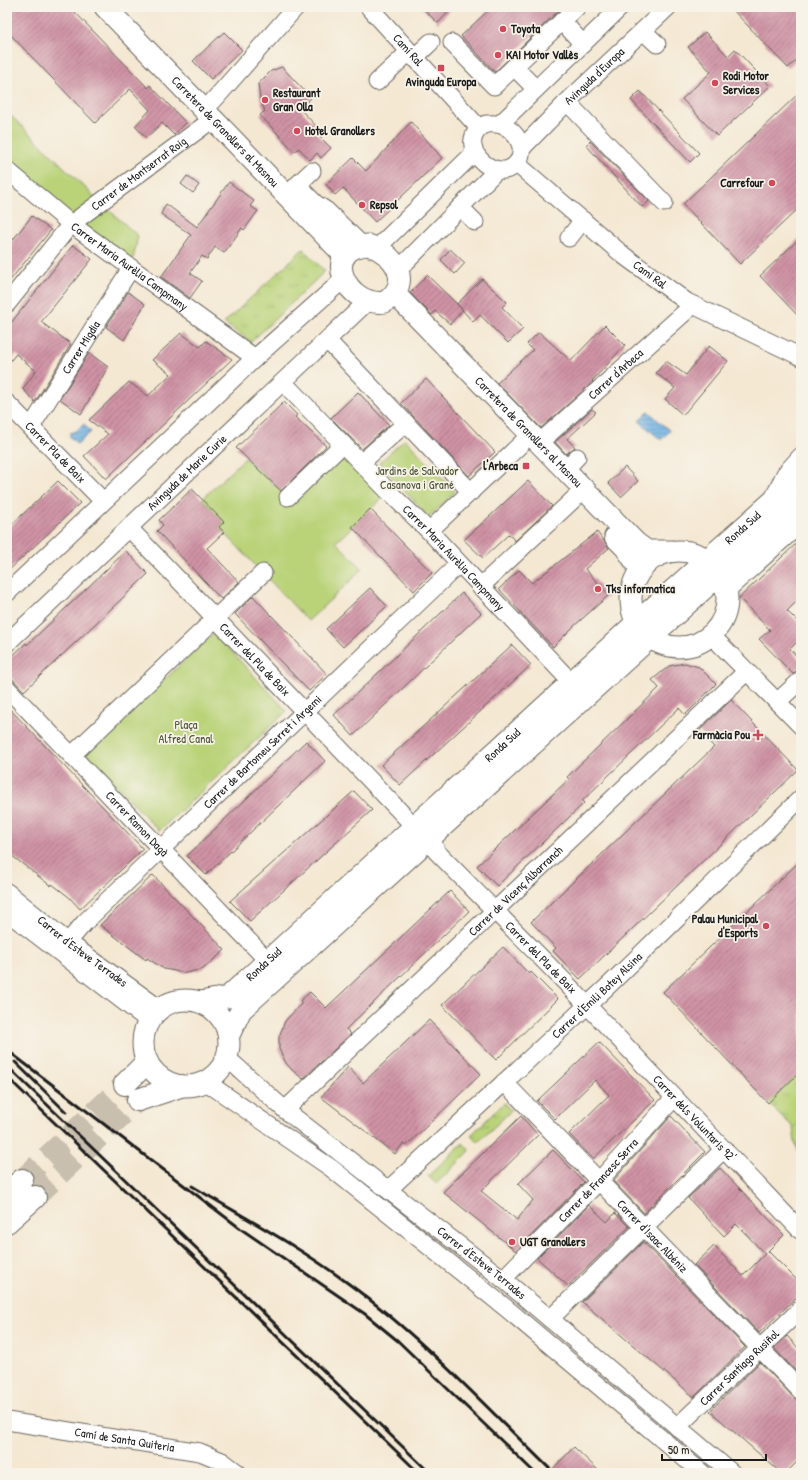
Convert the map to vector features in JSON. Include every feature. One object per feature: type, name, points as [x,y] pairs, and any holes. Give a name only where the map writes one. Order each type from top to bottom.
[{"type":"highway","points":[[147,1062],[131,1092],[180,1086]]},
{"type":"highway","points":[[7,1222],[22,1190]]},
{"type":"main road","name":"Carretera de Granollers al Masnou","points":[[105,7],[360,250]]},
{"type":"main road","name":"Carretera de Granollers al Masnou","points":[[124,7],[213,110],[296,186],[314,205],[325,212],[360,250]]},
{"type":"main road","points":[[360,250],[390,257],[398,270],[398,287],[383,299],[354,292],[344,279],[341,266],[360,250]]},
{"type":"main road","name":"Carretera de Granollers al Masnou","points":[[383,299],[530,443],[576,498],[626,548],[640,569]]},
{"type":"main road","name":"Carretera de Granollers al Masnou","points":[[530,443],[571,463],[636,543],[647,551],[692,553],[718,575]]},
{"type":"main road","name":"Ronda Sud","points":[[718,575],[771,502],[801,476]]},
{"type":"main road","name":"Ronda Sud","points":[[200,1002],[228,997],[572,683],[718,575],[801,504]]},
{"type":"main road","points":[[671,551],[650,560],[640,569],[632,586],[630,595],[631,609],[643,631],[660,644],[672,647],[684,647],[694,645],[711,635],[720,624],[725,611],[718,575]]},
{"type":"main road","name":"Ronda Sud","points":[[229,1035],[241,1010],[432,837],[643,631]]},
{"type":"main road","points":[[187,1000],[200,1002],[213,1009],[221,1017],[229,1035],[227,1058],[220,1070],[206,1082],[192,1086],[180,1086],[167,1082],[155,1073],[147,1062],[143,1049],[144,1035],[154,1015],[171,1003],[187,1000]]},
{"type":"street","name":"Carrer de Montserrat Roig","points":[[7,304],[71,224],[213,110],[296,7]]},
{"type":"street","name":"Camí Ral","points":[[369,7],[411,55],[479,128]]},
{"type":"street","points":[[452,42],[494,86],[577,7]]},
{"type":"street","points":[[500,124],[621,7]]},
{"type":"street","name":"Avinguda d'Europa","points":[[519,156],[568,102],[668,7]]},
{"type":"street","points":[[562,21],[583,44]]},
{"type":"street","points":[[644,30],[657,44]]},
{"type":"street","points":[[377,82],[411,55],[431,42]]},
{"type":"street","points":[[514,67],[536,89]]},
{"type":"street","points":[[568,102],[664,203]]},
{"type":"street","points":[[486,124],[500,124],[513,132],[521,143],[519,156],[510,169],[497,170],[480,160],[474,153],[473,140],[479,128],[486,124]]},
{"type":"street","points":[[360,250],[474,153]]},
{"type":"street","name":"Camí Ral","points":[[519,156],[583,220],[623,255],[693,305],[801,357]]},
{"type":"street","name":"Carrer Maria Aurèlia Campmany","points":[[7,170],[71,224],[255,358]]},
{"type":"street","points":[[296,186],[312,170]]},
{"type":"street","points":[[398,270],[497,170]]},
{"type":"street","points":[[460,207],[475,222]]},
{"type":"street","points":[[569,238],[583,220]]},
{"type":"street","name":"Carrer Migdia","points":[[31,427],[131,268]]},
{"type":"street","points":[[7,593],[255,358],[344,279]]},
{"type":"street","name":"Avinguda de Marie Curie","points":[[7,643],[327,340],[383,299]]},
{"type":"street","name":"Carrer d'Arbeca","points":[[429,531],[471,492],[693,305]]},
{"type":"street","points":[[327,340],[471,492]]},
{"type":"street","name":"Carrer Maria Aurèlia Campmany","points":[[283,382],[429,531],[480,587],[572,683]]},
{"type":"street","name":"Carrer Pla de Baix","points":[[7,403],[103,501]]},
{"type":"street","points":[[361,463],[406,423]]},
{"type":"street","points":[[288,497],[343,444]]},
{"type":"street","points":[[771,502],[785,474],[801,456]]},
{"type":"street","points":[[480,587],[576,498]]},
{"type":"street","points":[[718,575],[801,523]]},
{"type":"street","name":"Carrer del Pla de Baix","points":[[129,528],[414,826]]},
{"type":"street","name":"Carrer de Bartomeu Serret i Argemi","points":[[68,942],[85,922],[162,850],[459,564]]},
{"type":"street","points":[[72,755],[263,573]]},
{"type":"street","points":[[711,635],[801,726]]},
{"type":"street","name":"Carrer de Vicenç Albarranch","points":[[285,1110],[746,672]]},
{"type":"street","points":[[777,702],[801,680]]},
{"type":"street","name":"Carrer Ramon Dagà","points":[[7,688],[267,960]]},
{"type":"street","name":"Carrer d'Emili Botey Alsina","points":[[389,1189],[588,1006],[801,798]]},
{"type":"street","name":"Carrer del Pla de Baix","points":[[432,837],[436,851],[496,910],[588,1006]]},
{"type":"street","name":"Carrer d'Esteve Terrades","points":[[7,892],[154,1015]]},
{"type":"street","name":"Carrer d'Esteve Terrades","points":[[7,912],[154,1015]]},
{"type":"street","name":"Carrer dels Voluntaris 92'","points":[[588,1006],[801,1231]]},
{"type":"street","name":"Carrer d'Esteve Terrades","points":[[227,1058],[285,1110],[389,1189],[503,1279],[732,1473]]},
{"type":"street","name":"Carrer d'Esteve Terrades","points":[[206,1082],[343,1178],[512,1312],[702,1473]]},
{"type":"street","name":"Carrer d'Isaac Albéniz","points":[[504,1082],[561,1134],[598,1182],[644,1226],[801,1391]]},
{"type":"street","name":"Carrer de Francesc Serra","points":[[503,1279],[598,1182],[674,1098]]},
{"type":"street","points":[[550,1319],[724,1149]]},
{"type":"street","name":"Carrer Santiago Rusiñol","points":[[677,1427],[801,1309]]},
{"type":"street","name":"Camí de Santa Quiteria","points":[[7,1422],[130,1435],[200,1452],[222,1461],[238,1473]]},
{"type":"green space","points":[[7,112],[100,202],[138,236],[131,268],[7,170]]},
{"type":"green space","points":[[303,249],[325,271],[251,342],[224,323]]},
{"type":"green space","name":"Jardins de Salvador Casanova i Grané","points":[[405,439],[455,492],[429,517],[379,463]]},
{"type":"green space","points":[[346,447],[389,492],[336,542],[363,569],[308,621],[219,527],[224,522],[202,499],[245,458],[288,497]]},
{"type":"green space","name":"Plaça Alfred Canal","points":[[214,633],[287,711],[159,831],[86,753]]},
{"type":"green space","points":[[801,1071],[801,1158],[795,1143],[793,1127],[768,1103]]},
{"type":"green space","points":[[504,1103],[511,1111],[478,1142],[471,1135]]},
{"type":"green space","points":[[463,1143],[470,1151],[436,1184],[428,1176]]},
{"type":"water","points":[[648,411],[670,431],[661,440],[639,421]]},
{"type":"water","points":[[84,424],[91,432],[77,444],[70,437],[70,433],[76,431]]},
{"type":"building","points":[[7,7],[70,7],[148,88],[150,85],[186,123],[174,135],[162,123],[146,138],[135,126],[150,110],[130,89],[95,123],[7,31]]},
{"type":"building","points":[[421,7],[453,7],[438,23]]},
{"type":"building","name":"KAI Motor Vallès","points":[[492,7],[562,7],[495,72],[461,36]]},
{"type":"building","points":[[730,7],[801,7],[801,56],[788,68]]},
{"type":"building","points":[[224,32],[242,50],[211,79],[193,61]]},
{"type":"building","points":[[705,32],[728,56],[735,49],[770,86],[717,136],[682,99],[711,72],[688,47]]},
{"type":"building","points":[[282,67],[311,98],[300,109],[319,129],[315,132],[331,148],[321,158],[317,153],[310,160],[299,148],[295,152],[260,115],[265,111],[260,99],[258,84],[271,71]]},
{"type":"building","points":[[640,91],[699,153],[690,162],[631,100]]},
{"type":"building","points":[[801,91],[801,206],[740,264],[683,204]]},
{"type":"building","points":[[411,122],[442,158],[375,222],[343,188],[335,195],[326,184],[353,158],[366,171]]},
{"type":"building","points":[[590,141],[649,201],[642,207],[586,145]]},
{"type":"building","points":[[187,176],[199,185],[193,193],[181,184]]},
{"type":"building","points":[[229,182],[254,201],[250,206],[258,211],[244,230],[242,228],[224,253],[215,247],[207,259],[202,256],[190,273],[202,281],[190,298],[161,277],[191,235],[161,214],[166,204],[197,227]]},
{"type":"building","points":[[32,216],[51,230],[7,284],[7,247]]},
{"type":"building","points":[[801,237],[801,319],[760,276]]},
{"type":"building","points":[[73,245],[92,259],[41,322],[71,344],[35,402],[23,389],[36,371],[16,354],[7,365],[7,328]]},
{"type":"building","points":[[450,249],[465,263],[455,274],[441,260]]},
{"type":"building","points":[[427,275],[463,310],[450,324],[435,311],[432,315],[410,293]]},
{"type":"building","points":[[482,279],[507,302],[502,307],[523,329],[508,343],[480,315],[473,322],[457,304]]},
{"type":"building","points":[[128,292],[145,304],[124,340],[106,327]]},
{"type":"building","points":[[605,325],[625,345],[592,381],[593,382],[541,428],[497,383],[533,350],[527,344],[539,332],[571,361]]},
{"type":"building","points":[[181,333],[200,347],[206,341],[232,359],[106,479],[84,456],[108,434],[89,420],[129,382],[148,396],[171,374],[152,360]]},
{"type":"building","points":[[709,346],[728,361],[683,415],[665,399],[675,388],[656,373],[666,361],[686,375]]},
{"type":"building","points":[[89,353],[108,367],[81,414],[60,399]]},
{"type":"building","points":[[426,379],[495,452],[469,476],[401,403]]},
{"type":"building","points":[[358,392],[389,425],[362,449],[331,418]]},
{"type":"building","points":[[284,402],[297,415],[295,417],[326,446],[281,491],[236,448]]},
{"type":"building","points":[[592,409],[596,412],[567,439],[575,447],[566,454],[555,442]]},
{"type":"building","points":[[625,467],[638,481],[621,497],[608,483]]},
{"type":"building","points":[[58,481],[80,503],[7,572],[7,529]]},
{"type":"building","points":[[528,481],[552,506],[515,541],[509,534],[483,558],[464,540]]},
{"type":"building","points":[[192,489],[224,522],[219,527],[224,532],[207,548],[239,582],[221,599],[157,531],[163,525],[159,520]]},
{"type":"building","points":[[370,509],[432,573],[414,591],[352,527]]},
{"type":"building","points":[[597,532],[609,548],[585,569],[609,595],[553,647],[499,589],[519,570],[532,583]]},
{"type":"building","points":[[801,539],[801,597],[787,611],[801,625],[801,638],[790,649],[801,661],[801,666],[793,674],[759,639],[770,630],[739,598]]},
{"type":"building","points":[[126,551],[148,574],[24,691],[7,673],[7,661],[26,643],[27,645]]},
{"type":"building","points":[[370,588],[387,606],[343,647],[326,629]]},
{"type":"building","points":[[462,593],[481,613],[353,736],[334,715]]},
{"type":"building","points":[[253,596],[327,674],[309,691],[235,614]]},
{"type":"building","points":[[512,645],[531,665],[400,785],[381,765]]},
{"type":"building","points":[[685,663],[699,667],[716,684],[685,715],[679,708],[582,801],[584,803],[497,886],[477,866],[569,779],[567,777],[659,688],[652,680],[669,666]]},
{"type":"building","points":[[731,700],[798,770],[580,979],[553,951],[556,948],[531,922],[714,747],[699,731]]},
{"type":"building","points":[[7,706],[143,849],[80,909],[69,897],[52,884],[51,886],[7,852]]},
{"type":"building","points":[[306,741],[325,761],[206,875],[187,856]]},
{"type":"building","points":[[354,791],[372,810],[250,921],[230,901]]},
{"type":"building","name":"Palau Municipal d'Esports","points":[[801,860],[801,1071],[768,1103],[663,992]]},
{"type":"building","points":[[153,875],[225,950],[203,969],[186,973],[164,969],[147,958],[146,960],[100,925]]},
{"type":"building","points":[[450,891],[469,911],[346,1029],[351,1034],[303,1079],[292,1070],[286,1063],[279,1049],[279,1037],[285,1021],[302,1003],[300,1001],[310,992],[326,1008]]},
{"type":"building","points":[[503,947],[529,974],[531,972],[558,999],[496,1060],[442,1005]]},
{"type":"building","points":[[429,1020],[481,1074],[406,1146],[403,1144],[395,1154],[321,1097],[348,1067],[363,1083]]},
{"type":"building","points":[[599,1042],[655,1100],[593,1159],[569,1134],[609,1095],[595,1080],[555,1119],[537,1101]]},
{"type":"building","points":[[521,1116],[538,1135],[481,1191],[517,1220],[533,1200],[518,1184],[553,1150],[584,1182],[516,1251],[443,1192]]},
{"type":"building","points":[[671,1116],[705,1152],[644,1213],[613,1181]]},
{"type":"building","points":[[720,1168],[784,1235],[768,1251],[801,1284],[801,1293],[759,1333],[694,1265],[714,1246],[743,1276],[765,1254],[736,1224],[724,1236],[688,1198]]},
{"type":"building","points":[[589,1205],[607,1222],[615,1213],[629,1227],[568,1286],[537,1258]]},
{"type":"building","points":[[643,1242],[745,1347],[694,1397],[582,1302]]},
{"type":"building","points":[[787,1336],[801,1351],[801,1377],[774,1348]]},
{"type":"building","points":[[760,1362],[794,1398],[801,1401],[801,1458],[786,1473],[781,1473],[710,1411]]},
{"type":"building","points":[[574,1447],[601,1473],[549,1473]]},
{"type":"tunnel","points":[[22,1180],[125,1084]]},
{"type":"tunnel","points":[[35,1197],[138,1100]]},
{"type":"railway","points":[[7,1050],[241,1229],[365,1314],[398,1341],[535,1473]]},
{"type":"railway","points":[[15,1062],[66,1112]]},
{"type":"railway","points":[[7,1066],[430,1473]]},
{"type":"railway","points":[[7,1077],[419,1473]]},
{"type":"railway","points":[[192,1186],[272,1233],[330,1270],[376,1305],[403,1327],[455,1375],[554,1473]]},
{"type":"place","name":"Toyota","points":[[503,29]]},
{"type":"place","name":"KAI Motor Vallès","points":[[498,55]]},
{"type":"place","name":"Avinguda Europa","points":[[441,68]]},
{"type":"place","name":"Rodi Motor Services","points":[[715,83]]},
{"type":"place","name":"Restaurant Gran Olla","points":[[265,100]]},
{"type":"place","name":"Hotel Granollers","points":[[297,131]]},
{"type":"place","name":"Carrefour","points":[[772,183]]},
{"type":"place","name":"Repsol","points":[[362,205]]},
{"type":"place","name":"l'Arbeca","points":[[526,466]]},
{"type":"place","name":"Tks informatica","points":[[598,589]]},
{"type":"place","name":"Farmàcia Pou","points":[[758,735]]},
{"type":"place","name":"Palau Municipal d'Esports","points":[[766,926]]},
{"type":"place","name":"UGT Granollers","points":[[512,1242]]}]
